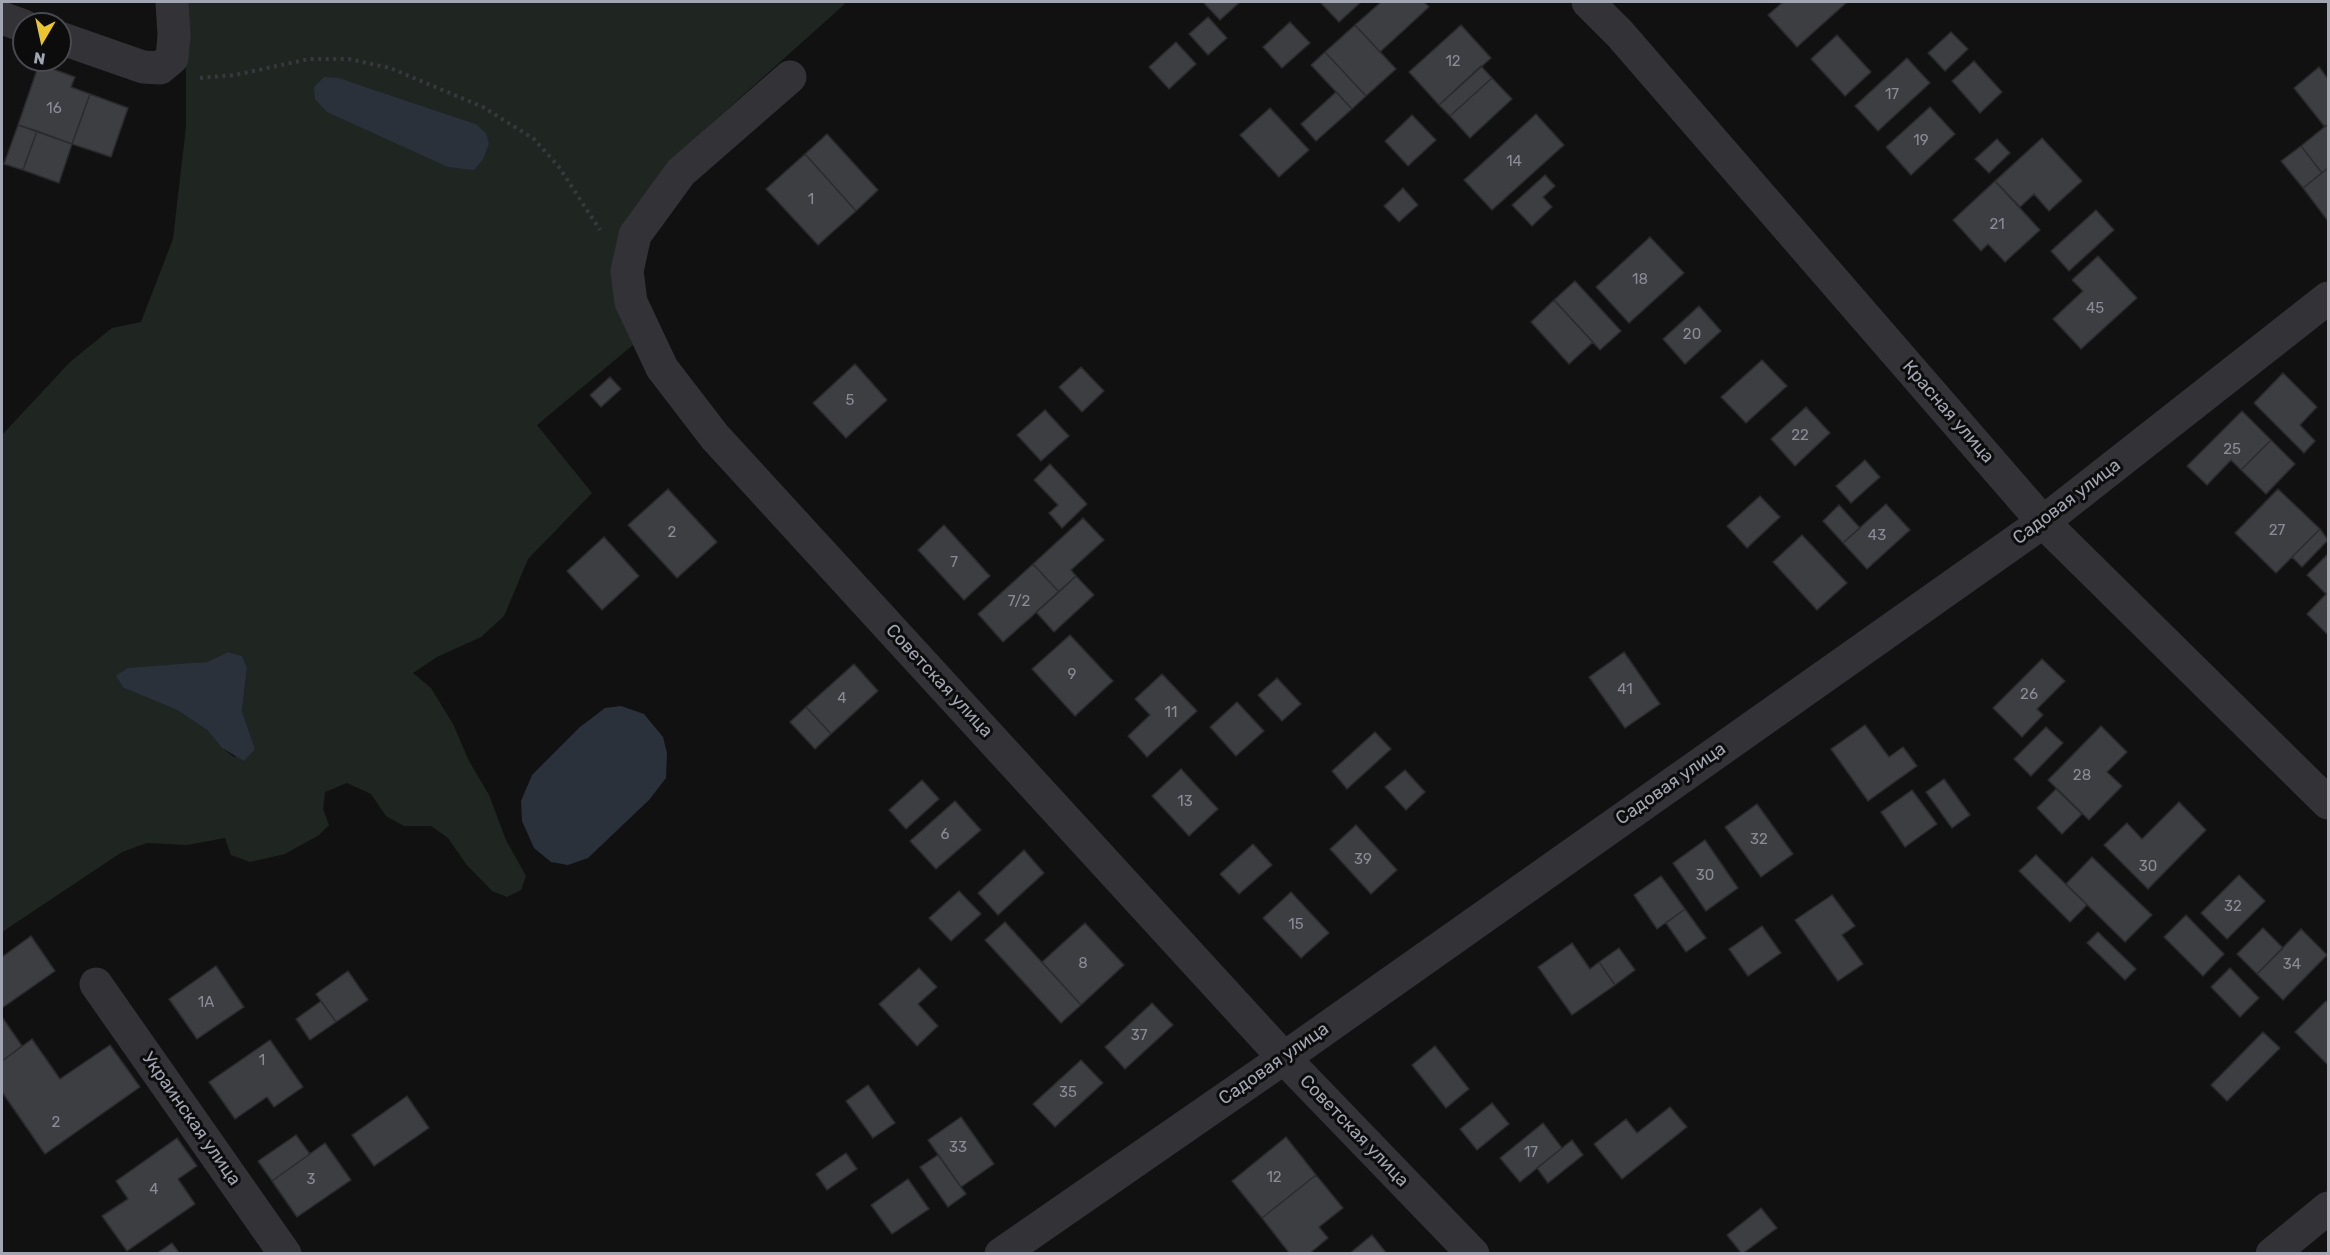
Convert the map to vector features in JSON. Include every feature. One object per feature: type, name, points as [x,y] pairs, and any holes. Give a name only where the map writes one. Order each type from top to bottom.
[{"type":"street","points":[[72,42],[152,67],[172,58],[174,35],[172,2]]},
{"type":"street","name":"Красная улица","points":[[1588,2],[1635,52],[2043,522],[2328,803]]},
{"type":"street","name":"Советская улица","points":[[790,77],[681,172],[635,235],[627,271],[631,302],[662,368],[715,437],[1284,1058],[1473,1254]]},
{"type":"street","name":"Садовая улица","points":[[1001,1254],[1284,1058],[2043,522],[2328,298]]},
{"type":"street","name":"Украинская улица","points":[[96,984],[285,1254]]},
{"type":"street","points":[[2272,1254],[2328,1208]]},
{"type":"path","points":[[152,67],[177,76],[207,79],[309,59],[349,59],[390,68],[474,102],[508,121],[534,140],[559,167],[627,271]]},
{"type":"shaded area","points":[[186,2],[847,2],[683,149],[619,307],[633,345],[537,425],[592,493],[528,559],[504,616],[481,637],[437,657],[413,673],[431,688],[453,724],[469,761],[489,795],[506,840],[526,876],[521,890],[507,897],[492,891],[466,864],[448,838],[431,826],[404,826],[386,816],[371,794],[347,783],[325,792],[323,809],[329,825],[319,835],[285,854],[250,862],[231,855],[225,838],[187,845],[147,843],[122,852],[2,932],[2,435],[70,362],[112,328],[141,322],[173,239],[186,127]],"holes":[[[339,78],[476,124],[486,133]],[[228,652],[242,656],[247,669],[242,711],[255,749],[234,757],[222,748],[207,730],[177,710],[124,688],[174,666],[207,662]]]},
{"type":"shaded area","points":[[324,77],[339,78],[476,124],[486,133],[489,144],[483,159],[474,170],[448,167],[327,112],[315,99],[314,87]]},
{"type":"shaded area","points":[[228,652],[242,656],[247,668],[242,711],[255,749],[244,761],[222,748],[207,730],[177,710],[124,688],[116,676],[128,668],[207,662]]},
{"type":"shaded area","points":[[621,706],[644,714],[663,737],[667,753],[666,778],[649,800],[588,858],[568,865],[551,862],[534,848],[522,821],[521,801],[532,775],[580,727],[605,708]]},
{"type":"building","points":[[1203,2],[1240,2],[1220,20]]},
{"type":"building","points":[[1320,2],[1361,2],[1339,22]]},
{"type":"building","points":[[1381,2],[1424,2],[1429,7],[1380,52],[1355,25]]},
{"type":"building","points":[[1783,2],[1846,3],[1797,47],[1768,15]]},
{"type":"building","points":[[1208,17],[1227,38],[1208,55],[1189,34]]},
{"type":"building","points":[[1290,22],[1310,43],[1282,68],[1263,47]]},
{"type":"building","points":[[1355,25],[1396,69],[1366,96],[1325,52]]},
{"type":"building","points":[[1461,25],[1491,58],[1439,105],[1409,72]]},
{"type":"building","points":[[1951,32],[1968,49],[1945,71],[1928,53]]},
{"type":"building","points":[[1837,35],[1871,72],[1845,96],[1811,59]]},
{"type":"building","points":[[1176,42],[1196,64],[1169,89],[1149,67]]},
{"type":"building","points":[[1325,52],[1366,96],[1352,109],[1311,65]]},
{"type":"building","points":[[1907,58],[1930,83],[1878,131],[1855,106]]},
{"type":"building","points":[[1974,61],[2002,92],[1980,113],[1952,81]]},
{"type":"building","points":[[1481,66],[1492,78],[1450,116],[1439,105]]},
{"type":"building","points":[[2319,67],[2328,79],[2328,124],[2325,127],[2294,88]]},
{"type":"building","points":[[36,72],[61,72],[75,77],[71,87],[90,94],[72,144],[18,125]]},
{"type":"building","points":[[1492,78],[1512,99],[1470,138],[1450,116]]},
{"type":"building","points":[[1336,92],[1352,109],[1316,141],[1301,124]]},
{"type":"building","points":[[90,94],[128,108],[111,157],[72,144]]},
{"type":"building","points":[[1930,107],[1955,134],[1911,175],[1886,147]]},
{"type":"building","points":[[1270,108],[1309,150],[1279,177],[1240,135]]},
{"type":"building","points":[[1536,114],[1564,145],[1492,210],[1464,180]]},
{"type":"building","points":[[1412,115],[1436,140],[1408,166],[1385,141]]},
{"type":"building","points":[[2328,124],[2328,168],[2322,173],[2301,146]]},
{"type":"building","points":[[18,125],[37,131],[23,170],[4,164]]},
{"type":"building","points":[[37,131],[72,144],[59,183],[23,170]]},
{"type":"building","points":[[827,134],[878,190],[856,211],[805,154]]},
{"type":"building","points":[[2042,138],[2082,181],[2049,211],[2034,194],[2020,207],[1995,181]]},
{"type":"building","points":[[1997,139],[2010,153],[1989,173],[1975,159]]},
{"type":"building","points":[[2301,146],[2322,173],[2303,188],[2281,161]]},
{"type":"building","points":[[805,154],[856,211],[818,245],[766,189]]},
{"type":"building","points":[[2328,168],[2328,221],[2303,188]]},
{"type":"building","points":[[1545,175],[1555,186],[1543,197],[1552,207],[1532,226],[1512,205]]},
{"type":"building","points":[[1995,181],[2040,230],[2005,262],[1988,244],[1981,251],[1953,220]]},
{"type":"building","points":[[1403,188],[1418,205],[1399,222],[1384,206]]},
{"type":"building","points":[[2096,210],[2114,230],[2069,271],[2051,251]]},
{"type":"building","points":[[1650,237],[1684,273],[1629,323],[1596,287]]},
{"type":"building","points":[[2098,256],[2137,298],[2081,349],[2053,319],[2083,291],[2072,280]]},
{"type":"building","points":[[1575,281],[1621,331],[1600,350],[1554,300]]},
{"type":"building","points":[[1554,300],[1593,342],[1569,364],[1531,322]]},
{"type":"building","points":[[1699,306],[1721,331],[1685,364],[1663,339]]},
{"type":"building","points":[[1762,360],[1787,386],[1746,423],[1721,397]]},
{"type":"building","points":[[855,364],[887,400],[846,438],[813,403]]},
{"type":"building","points":[[1081,367],[1104,391],[1082,412],[1059,387]]},
{"type":"building","points":[[2283,373],[2317,407],[2300,425],[2315,441],[2304,453],[2254,403]]},
{"type":"building","points":[[610,377],[621,389],[601,407],[590,395]]},
{"type":"building","points":[[1806,407],[1830,433],[1795,466],[1771,439]]},
{"type":"building","points":[[1045,410],[1069,436],[1041,461],[1017,435]]},
{"type":"building","points":[[2242,411],[2271,440],[2241,470],[2231,460],[2207,485],[2187,466]]},
{"type":"building","points":[[2271,440],[2295,464],[2266,494],[2241,470]]},
{"type":"building","points":[[1865,460],[1880,477],[1851,503],[1836,486]]},
{"type":"building","points":[[1050,464],[1087,504],[1062,528],[1049,513],[1058,505],[1034,480]]},
{"type":"building","points":[[668,489],[717,542],[677,578],[628,525]]},
{"type":"building","points":[[2278,489],[2320,529],[2276,573],[2235,533]]},
{"type":"building","points":[[1760,496],[1780,517],[1747,548],[1727,526]]},
{"type":"building","points":[[1886,504],[1910,530],[1867,569],[1843,543]]},
{"type":"building","points":[[1839,505],[1860,528],[1843,543],[1823,521]]},
{"type":"building","points":[[1083,518],[1104,540],[1071,570],[1076,576],[1059,592],[1033,564]]},
{"type":"building","points":[[944,525],[990,576],[964,600],[918,550]]},
{"type":"building","points":[[2320,529],[2328,540],[2302,567],[2292,557]]},
{"type":"building","points":[[1802,535],[1847,583],[1817,610],[1773,562]]},
{"type":"building","points":[[604,537],[639,576],[602,610],[567,571]]},
{"type":"building","points":[[2328,554],[2328,592],[2326,594],[2307,575]]},
{"type":"building","points":[[1033,564],[1059,592],[1003,642],[978,614]]},
{"type":"building","points":[[1076,576],[1094,595],[1054,632],[1036,612]]},
{"type":"building","points":[[2328,592],[2328,635],[2307,614]]},
{"type":"building","points":[[1070,635],[1113,681],[1075,716],[1032,669]]},
{"type":"building","points":[[1624,652],[1660,704],[1625,728],[1589,677]]},
{"type":"building","points":[[2042,659],[2065,681],[2037,709],[2043,715],[2022,737],[1993,708]]},
{"type":"building","points":[[854,664],[878,691],[831,734],[806,707]]},
{"type":"building","points":[[1162,674],[1197,711],[1147,757],[1128,736],[1150,715],[1135,699]]},
{"type":"building","points":[[1277,678],[1301,704],[1282,721],[1258,695]]},
{"type":"building","points":[[1237,702],[1264,731],[1236,756],[1210,727]]},
{"type":"building","points":[[806,707],[831,734],[815,749],[790,722]]},
{"type":"building","points":[[1865,725],[1889,757],[1903,747],[1917,766],[1868,801],[1831,749]]},
{"type":"building","points":[[2101,726],[2127,752],[2107,772],[2122,786],[2089,820],[2048,780]]},
{"type":"building","points":[[2046,727],[2063,743],[2031,776],[2014,759]]},
{"type":"building","points":[[1375,732],[1391,749],[1347,789],[1332,771]]},
{"type":"building","points":[[1181,769],[1218,809],[1189,836],[1152,796]]},
{"type":"building","points":[[1405,770],[1425,792],[1406,810],[1385,787]]},
{"type":"building","points":[[1944,779],[1970,815],[1952,828],[1926,792]]},
{"type":"building","points":[[922,780],[939,799],[906,829],[889,810]]},
{"type":"building","points":[[2056,789],[2082,814],[2062,834],[2037,808]]},
{"type":"building","points":[[1912,790],[1937,824],[1905,847],[1881,812]]},
{"type":"building","points":[[955,801],[981,830],[936,869],[910,841]]},
{"type":"building","points":[[2179,802],[2206,830],[2148,889],[2104,845],[2127,823],[2142,839]]},
{"type":"building","points":[[1757,804],[1793,854],[1761,877],[1725,827]]},
{"type":"building","points":[[1356,825],[1397,870],[1371,894],[1330,849]]},
{"type":"building","points":[[1705,840],[1738,888],[1706,911],[1673,863]]},
{"type":"building","points":[[1253,844],[1272,865],[1239,894],[1220,874]]},
{"type":"building","points":[[1024,850],[1044,873],[998,915],[978,893]]},
{"type":"building","points":[[2036,855],[2087,905],[2070,922],[2019,871]]},
{"type":"building","points":[[2092,857],[2152,915],[2125,942],[2066,884]]},
{"type":"building","points":[[2239,875],[2265,901],[2227,939],[2201,913]]},
{"type":"building","points":[[1661,876],[1685,909],[1657,929],[1634,895]]},
{"type":"building","points":[[959,891],[981,914],[951,941],[929,918]]},
{"type":"building","points":[[1291,892],[1329,933],[1301,958],[1263,918]]},
{"type":"building","points":[[1832,895],[1855,926],[1842,935],[1863,964],[1838,981],[1795,920]]},
{"type":"building","points":[[1685,909],[1706,938],[1686,952],[1666,923]]},
{"type":"building","points":[[2186,915],[2224,954],[2203,976],[2164,937]]},
{"type":"building","points":[[1005,922],[1081,1005],[1061,1023],[985,940]]},
{"type":"building","points":[[1085,923],[1124,965],[1081,1005],[1042,962]]},
{"type":"building","points":[[1762,926],[1781,953],[1748,976],[1729,949]]},
{"type":"building","points":[[2263,928],[2283,948],[2257,974],[2237,954]]},
{"type":"building","points":[[2301,929],[2327,955],[2283,1000],[2257,974]]},
{"type":"building","points":[[2098,932],[2136,969],[2125,980],[2087,943]]},
{"type":"building","points":[[31,936],[55,971],[2,1008],[2,957]]},
{"type":"building","points":[[1572,943],[1590,969],[1599,962],[1615,985],[1572,1015],[1538,967]]},
{"type":"building","points":[[1619,948],[1635,970],[1615,985],[1599,962]]},
{"type":"building","points":[[216,966],[244,1007],[197,1039],[169,999]]},
{"type":"building","points":[[919,968],[937,987],[918,1004],[938,1026],[917,1046],[879,1004]]},
{"type":"building","points":[[2230,968],[2259,998],[2240,1017],[2211,987]]},
{"type":"building","points":[[348,971],[368,1000],[336,1022],[316,994]]},
{"type":"building","points":[[321,1001],[336,1022],[310,1040],[296,1019]]},
{"type":"building","points":[[2326,1001],[2328,1003],[2328,1065],[2295,1032]]},
{"type":"building","points":[[1152,1003],[1173,1025],[1125,1069],[1105,1047]]},
{"type":"building","points":[[2,1017],[22,1046],[2,1061]]},
{"type":"building","points":[[2263,1032],[2280,1048],[2227,1101],[2211,1085]]},
{"type":"building","points":[[32,1039],[60,1079],[110,1045],[140,1087],[45,1154],[2,1092],[2,1061]]},
{"type":"building","points":[[270,1040],[303,1087],[274,1107],[267,1097],[235,1119],[209,1082]]},
{"type":"building","points":[[1435,1046],[1469,1089],[1446,1108],[1412,1065]]},
{"type":"building","points":[[1081,1060],[1103,1083],[1055,1127],[1033,1104]]},
{"type":"building","points":[[868,1085],[895,1123],[873,1138],[846,1101]]},
{"type":"building","points":[[407,1096],[429,1128],[374,1166],[352,1135]]},
{"type":"building","points":[[1492,1103],[1509,1124],[1477,1150],[1460,1129]]},
{"type":"building","points":[[1670,1107],[1687,1127],[1622,1179],[1594,1144],[1626,1119],[1637,1133]]},
{"type":"building","points":[[961,1117],[994,1164],[961,1187],[928,1140]]},
{"type":"building","points":[[1543,1123],[1562,1148],[1520,1182],[1500,1158]]},
{"type":"building","points":[[296,1135],[310,1154],[272,1181],[258,1161]]},
{"type":"building","points":[[1286,1137],[1316,1175],[1262,1218],[1232,1181]]},
{"type":"building","points":[[177,1138],[197,1166],[178,1179],[195,1204],[127,1251],[102,1216],[128,1199],[116,1181]]},
{"type":"building","points":[[1572,1140],[1583,1155],[1548,1183],[1537,1168]]},
{"type":"building","points":[[325,1143],[351,1180],[297,1217],[272,1181]]},
{"type":"building","points":[[846,1153],[857,1169],[827,1190],[816,1174]]},
{"type":"building","points":[[938,1155],[966,1194],[948,1207],[920,1167]]},
{"type":"building","points":[[1316,1175],[1343,1208],[1319,1227],[1328,1238],[1309,1254],[1290,1254],[1262,1218]]},
{"type":"building","points":[[908,1179],[929,1209],[892,1234],[871,1205]]},
{"type":"building","points":[[1761,1208],[1777,1228],[1742,1254],[1727,1235]]},
{"type":"building","points":[[1372,1235],[1387,1254],[1349,1254]]},
{"type":"building","points":[[172,1243],[180,1254],[156,1254]]}]
